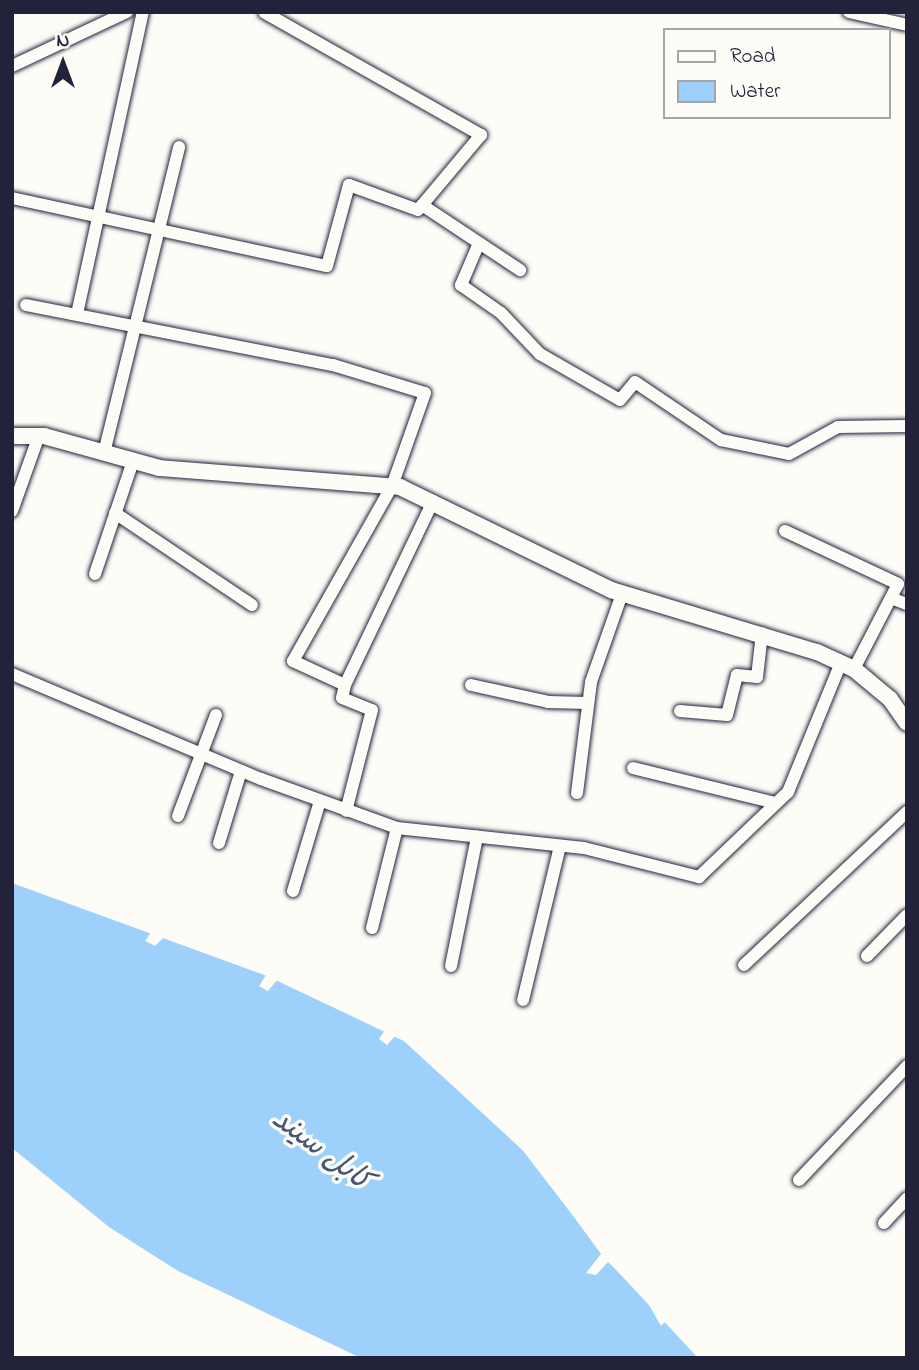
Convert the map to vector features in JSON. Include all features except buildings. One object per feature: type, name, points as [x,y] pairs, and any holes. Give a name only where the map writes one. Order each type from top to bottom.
[{"type":"street","points":[[12,66],[127,12]]},
{"type":"street","points":[[77,314],[143,12]]},
{"type":"street","points":[[12,198],[161,225],[327,266],[349,185],[418,210],[481,135],[264,12]]},
{"type":"street","points":[[849,12],[907,25]]},
{"type":"street","points":[[104,453],[179,147]]},
{"type":"street","points":[[422,205],[520,270]]},
{"type":"street","points":[[480,243],[461,285],[501,313],[540,354],[620,400],[635,382],[721,440],[789,454],[838,427],[907,426]]},
{"type":"street","points":[[26,305],[333,365],[425,393],[392,486],[293,661],[345,685]]},
{"type":"street","points":[[12,511],[39,435]]},
{"type":"street","points":[[12,436],[39,435],[133,461],[392,486],[433,501],[622,594],[762,633],[847,666],[890,699],[907,723]]},
{"type":"street","points":[[94,575],[133,461]]},
{"type":"street","points":[[346,811],[372,710],[342,698],[345,685],[433,501]]},
{"type":"street","points":[[115,513],[253,605]]},
{"type":"street","points":[[12,674],[241,771],[397,828],[560,846],[699,877],[788,792],[847,666],[898,584],[785,531]]},
{"type":"street","points":[[577,793],[588,703],[622,594]]},
{"type":"street","points":[[891,598],[907,604]]},
{"type":"street","points":[[680,711],[727,715],[737,675],[757,677],[762,633]]},
{"type":"street","points":[[471,685],[548,702],[588,703]]},
{"type":"street","points":[[178,816],[198,753],[216,715]]},
{"type":"street","points":[[633,768],[776,803]]},
{"type":"street","points":[[219,843],[241,771]]},
{"type":"street","points":[[293,891],[320,802]]},
{"type":"street","points":[[744,965],[907,812]]},
{"type":"street","points":[[372,928],[397,828]]},
{"type":"street","points":[[451,965],[477,837]]},
{"type":"street","points":[[523,1000],[560,846]]},
{"type":"street","points":[[867,956],[907,915]]},
{"type":"street","points":[[799,1180],[907,1066]]},
{"type":"street","points":[[884,1223],[907,1198]]},
{"type":"water","name":"کابل سيند","points":[[12,883],[267,976],[404,1041],[517,1143],[608,1261],[698,1358],[361,1358],[178,1271],[109,1227],[12,1148]]},
{"type":"pier","points":[[12,880],[268,972],[406,1038],[520,1140],[603,1252],[701,1358],[665,1322],[661,1326],[645,1298],[608,1262],[596,1275],[586,1273],[601,1254],[530,1157],[404,1041],[395,1036],[387,1045],[379,1039],[385,1030],[328,1002],[277,980],[268,991],[259,986],[266,975],[164,937],[155,946],[145,941],[151,932]]}]
